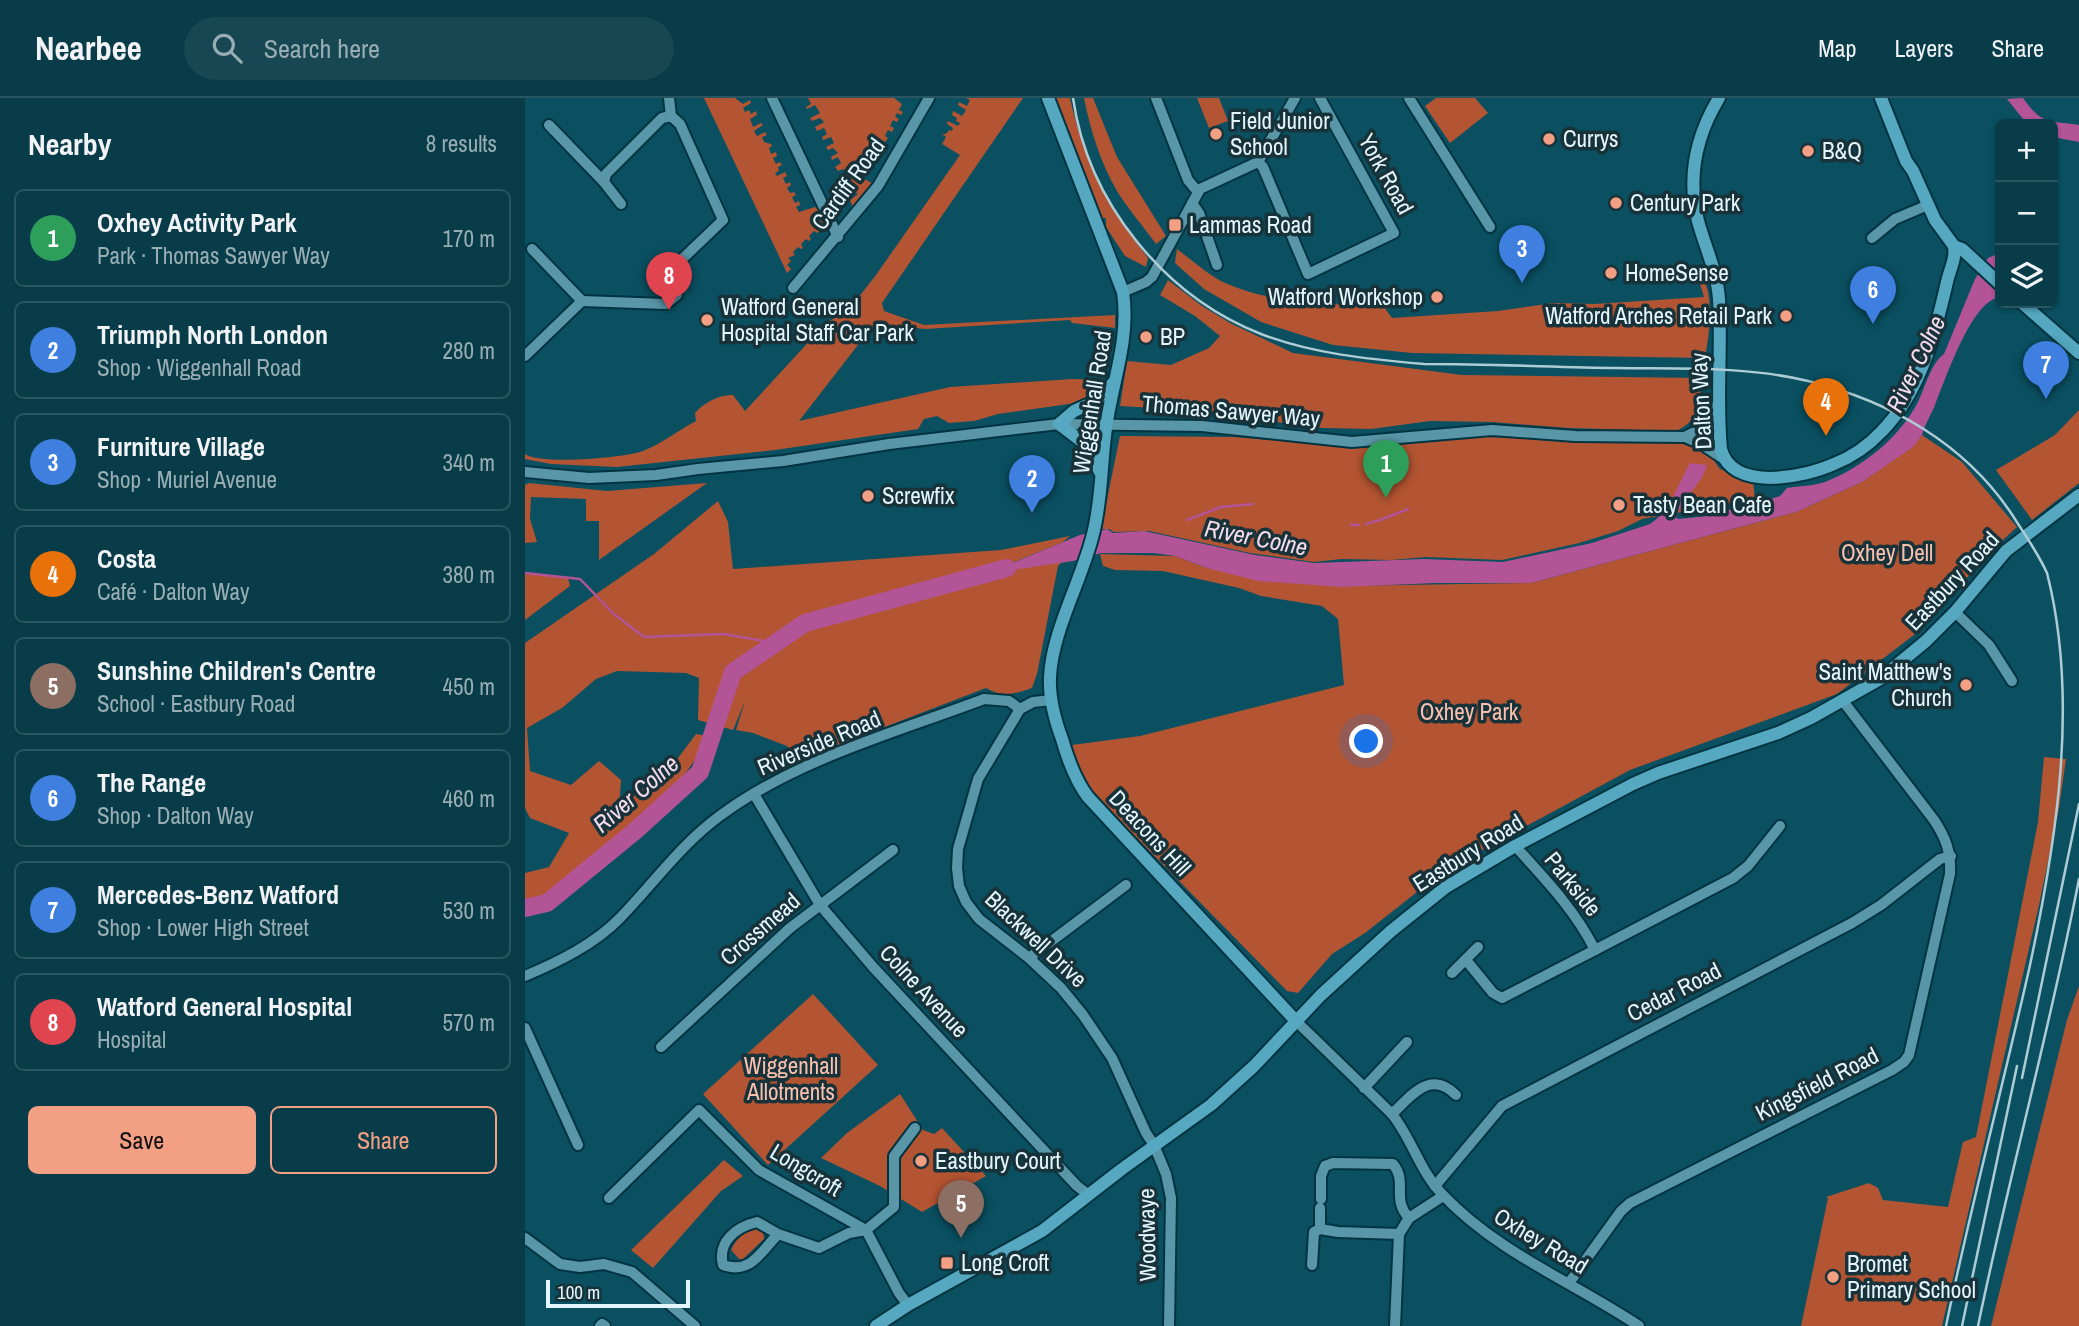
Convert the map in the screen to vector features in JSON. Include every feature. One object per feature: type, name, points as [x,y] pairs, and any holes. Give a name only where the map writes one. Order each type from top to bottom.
[{"type":"main road","name":"Wiggenhall Road","points":[[1048,98],[1123,292],[1126,315],[1125,340],[1113,383],[1106,424],[1094,532],[1058,637]]},
{"type":"main road","name":"Dalton Way","points":[[1719,98],[1702,131],[1696,151],[1693,193],[1698,222],[1711,260],[1719,297],[1718,403],[1724,458],[1739,472],[1772,478],[1808,473],[1832,466],[1859,451],[1893,419],[1920,372],[1929,350],[1955,261],[1954,246]]},
{"type":"main road","points":[[1881,98],[1906,161],[1935,220],[1954,246],[1962,249],[1995,280]]},
{"type":"main road","points":[[1952,268],[1963,264],[1979,267]]},
{"type":"main road","points":[[2028,308],[2079,353]]},
{"type":"main road","points":[[1100,472],[1085,444],[1059,424],[1074,411],[1096,401],[1113,383]]},
{"type":"main road","name":"Eastbury Road","points":[[876,1326],[908,1305],[1031,1238],[1211,1105],[1254,1066],[1331,986],[1409,916],[1446,887],[1515,846],[1646,778],[1778,733],[1881,679],[1955,612],[2006,551],[2079,495]]},
{"type":"main road","name":"Deacons Hill","points":[[1058,637],[1050,678],[1052,700],[1070,766],[1088,797],[1296,1021]]},
{"type":"street","points":[[532,249],[582,301],[666,304],[677,295],[677,264],[723,220],[680,124],[671,116],[669,98]]},
{"type":"street","points":[[772,98],[838,237]]},
{"type":"street","points":[[1156,98],[1188,180],[1198,192]]},
{"type":"street","points":[[1123,292],[1152,277],[1198,192],[1205,186],[1258,162],[1295,98]]},
{"type":"street","name":"York Road","points":[[1258,162],[1263,167],[1308,274],[1394,233],[1320,98]]},
{"type":"street","points":[[1409,98],[1490,227]]},
{"type":"street","name":"Cardiff Road","points":[[793,288],[879,186],[927,99]]},
{"type":"street","points":[[604,182],[606,174],[662,118],[671,116]]},
{"type":"street","points":[[549,125],[604,182],[621,204]]},
{"type":"street","points":[[1192,204],[1199,213],[1217,265]]},
{"type":"street","points":[[1872,238],[1895,219],[1928,205]]},
{"type":"street","points":[[525,356],[582,301]]},
{"type":"street","points":[[1685,438],[1704,427],[1718,403]]},
{"type":"street","name":"Thomas Sawyer Way","points":[[525,471],[589,478],[656,475],[1059,424],[1226,427],[1352,442],[1492,430],[1575,436],[1685,438],[1724,458]]},
{"type":"street","points":[[1955,612],[1989,645],[2012,681]]},
{"type":"street","name":"Riverside Road","points":[[525,976],[583,947],[619,920],[693,838],[722,814],[754,794],[821,760],[984,699],[1009,701],[1020,709]]},
{"type":"street","points":[[1020,709],[1033,702],[1052,700]]},
{"type":"street","points":[[1843,701],[1934,820],[1944,835],[1951,856]]},
{"type":"street","name":"Blackwell Drive","points":[[1020,709],[978,779],[958,849],[959,886],[966,902],[979,919],[1029,958],[1061,988],[1083,1015],[1112,1058],[1154,1145]]},
{"type":"street","name":"Colne Avenue","points":[[754,794],[820,905],[873,968],[1077,1186],[1089,1195]]},
{"type":"street","name":"Parkside","points":[[1466,960],[1493,993],[1502,998],[1739,873],[1757,856],[1780,825]]},
{"type":"street","name":"Parkside","points":[[1515,846],[1580,921],[1595,950]]},
{"type":"street","name":"Crossmead","points":[[661,1047],[790,928],[893,850]]},
{"type":"street","name":"Cedar Road","points":[[1434,1186],[1502,1106],[1852,923],[1881,905],[1940,859],[1951,856]]},
{"type":"street","name":"Kingsfield Road","points":[[1569,1283],[1621,1211],[1630,1203],[1904,1062],[1913,1045],[1950,874],[1951,856]]},
{"type":"street","points":[[1029,958],[1126,884]]},
{"type":"street","points":[[1452,973],[1478,947]]},
{"type":"street","name":"Oxhey Road","points":[[1296,1021],[1392,1114],[1434,1186],[1473,1223],[1500,1245],[1639,1326]]},
{"type":"street","points":[[525,1028],[578,1146]]},
{"type":"street","points":[[1364,1088],[1407,1042]]},
{"type":"street","points":[[1392,1114],[1416,1090],[1429,1084],[1443,1085],[1456,1095]]},
{"type":"street","name":"Longcroft","points":[[609,1198],[699,1110],[759,1170],[866,1230]]},
{"type":"street","points":[[778,1234],[746,1267],[734,1269],[723,1265],[720,1254],[725,1243],[741,1226],[757,1222],[778,1234],[819,1248],[849,1233],[866,1230],[894,1207],[894,1156],[915,1128]]},
{"type":"street","name":"Woodwaye","points":[[1154,1145],[1166,1174],[1171,1198],[1169,1326]]},
{"type":"street","points":[[1312,1265],[1313,1235],[1319,1229],[1321,1175],[1325,1166],[1333,1163],[1393,1164],[1400,1174],[1400,1207],[1409,1218]]},
{"type":"street","points":[[1395,1326],[1399,1234],[1409,1218],[1443,1196]]},
{"type":"street","points":[[1319,1229],[1399,1234]]},
{"type":"street","points":[[866,1230],[908,1305]]},
{"type":"street","points":[[525,1238],[559,1264],[580,1268],[604,1264],[632,1272],[695,1326]]},
{"type":"street","points":[[600,1326],[605,1326]]},
{"type":"green space","points":[[704,98],[735,98],[743,104],[750,100],[751,103],[743,108],[751,114],[756,111],[757,115],[750,119],[753,127],[761,123],[763,125],[754,131],[757,136],[765,132],[767,135],[762,137],[764,142],[771,144],[771,154],[776,152],[777,156],[773,158],[776,164],[780,162],[782,165],[775,173],[777,176],[785,172],[787,176],[783,178],[786,184],[790,182],[791,185],[787,188],[790,193],[794,192],[796,195],[792,197],[795,203],[799,201],[800,205],[796,207],[799,212],[815,207],[820,210],[827,224],[817,233],[814,231],[809,236],[809,241],[806,239],[801,244],[803,248],[798,247],[793,252],[795,255],[788,258],[791,261],[787,265],[791,269],[787,273]]},
{"type":"green space","points":[[808,98],[894,98],[902,104],[899,110],[903,112],[901,115],[897,113],[895,117],[899,119],[897,122],[893,120],[890,126],[894,128],[892,132],[888,130],[885,136],[888,138],[885,142],[881,141],[878,146],[881,149],[873,156],[875,160],[870,159],[868,170],[864,168],[861,173],[863,178],[873,184],[854,210],[850,200],[858,194],[845,188],[851,185],[849,178],[843,181],[841,178],[847,174],[843,169],[838,171],[835,167],[841,163],[838,157],[832,160],[831,157],[838,153],[833,148],[828,150],[826,147],[834,143],[831,137],[823,140],[822,137],[827,134],[824,128],[817,131],[815,127],[824,122],[820,118],[812,121],[810,118],[820,113],[815,105],[807,109],[811,104]]},
{"type":"green space","points":[[966,98],[1023,98],[882,303],[884,311],[924,325],[1115,315],[1115,328],[1072,323],[1070,320],[925,329],[875,323],[799,421],[950,387],[1072,379],[1104,380],[1100,389],[1083,402],[998,414],[974,421],[949,423],[937,416],[924,419],[918,429],[775,450],[617,467],[551,464],[525,459],[525,454],[565,460],[601,458],[643,451],[696,421],[695,413],[698,409],[723,396],[733,395],[745,411],[827,322],[847,312],[876,275],[960,155],[942,144],[946,137],[942,134],[952,131],[948,121],[958,126],[960,123],[952,115],[953,111],[962,116],[966,110],[958,105],[959,102],[967,106],[970,100]]},
{"type":"green space","points":[[1056,98],[1070,98],[1090,163],[1110,202],[1148,258],[1146,267],[1125,256],[1106,227],[1106,218],[1102,218]]},
{"type":"green space","points":[[1084,98],[1093,98],[1117,157],[1166,236],[1156,244],[1111,181],[1089,122]]},
{"type":"green space","points":[[1197,98],[1219,98],[1228,121],[1209,128]]},
{"type":"green space","points":[[1436,98],[1475,98],[1488,113],[1450,143],[1425,106]]},
{"type":"green space","points":[[1177,249],[1219,280],[1244,290],[1303,302],[1384,307],[1392,318],[1498,311],[1554,303],[1594,304],[1704,297],[1696,271],[1703,278],[1709,299],[1705,358],[1412,353],[1333,345],[1261,322],[1204,289],[1175,263]]},
{"type":"green space","points":[[1168,280],[1202,306],[1232,324],[1293,353],[1462,375],[1703,378],[1699,403],[1690,422],[1676,431],[1430,421],[1371,429],[1323,428],[1276,422],[1237,413],[1120,406],[1127,361],[1171,365],[1209,348],[1220,336],[1195,316],[1160,295]]},
{"type":"green space","points":[[2079,410],[2079,483],[2032,520],[1996,470],[2055,435]]},
{"type":"green space","name":"Oxhey Park","points":[[1922,435],[1962,462],[2017,527],[1990,552],[1919,631],[1837,694],[1630,770],[1445,870],[1365,933],[1332,954],[1298,993],[1287,991],[1082,782],[1072,745],[1140,736],[1344,685],[1338,619],[1322,606],[1261,596],[1239,588],[1163,571],[1115,570],[1103,566],[1100,554],[1175,556],[1207,568],[1338,586],[1531,583],[1796,512],[1862,482],[1913,446]]},
{"type":"green space","points":[[1120,436],[1233,437],[1363,447],[1454,436],[1681,443],[1707,451],[1720,469],[1753,481],[1755,499],[1642,519],[1618,531],[1579,543],[1502,560],[1426,557],[1314,562],[1250,553],[1149,531],[1114,532],[1101,529]]},
{"type":"green space","points":[[529,483],[607,491],[707,483],[599,560],[599,521],[586,521],[586,499],[531,497],[530,519],[537,542],[525,543],[525,485]]},
{"type":"green space","points":[[718,501],[728,522],[733,569],[1001,550],[1070,536],[1063,542],[990,572],[1063,561],[1058,566],[1032,688],[1009,694],[986,688],[799,760],[787,746],[753,733],[736,730],[745,701],[733,730],[698,720],[699,678],[686,673],[617,671],[596,679],[562,708],[527,728],[530,771],[571,785],[599,761],[621,780],[619,808],[675,762],[696,734],[708,736],[696,758],[659,802],[614,842],[546,894],[525,903],[525,873],[549,867],[569,833],[530,818],[525,808],[525,643],[654,554]]},
{"type":"green space","points":[[525,573],[568,578],[570,586],[525,620]]},
{"type":"green space","points":[[2044,757],[2066,759],[2059,808],[1942,1326],[1801,1326],[1828,1198],[1826,1197],[1869,1183],[1878,1188],[1883,1200],[1948,1207],[1963,1142],[1976,1137],[2038,822]]},
{"type":"green space","points":[[2079,986],[2079,1326],[1991,1326],[2067,1020]]},
{"type":"green space","name":"Wiggenhall Allotments","points":[[813,994],[878,1065],[768,1165],[703,1094]]},
{"type":"green space","points":[[900,1094],[923,1130],[934,1134],[942,1128],[986,1176],[922,1212],[880,1186],[821,1158],[847,1133]]},
{"type":"green space","points":[[724,1160],[743,1176],[721,1191],[653,1268],[631,1250]]},
{"type":"green space","points":[[757,1228],[763,1231],[764,1239],[743,1259],[739,1259],[731,1250],[733,1245],[748,1231]]},
{"type":"shaded area","points":[[2023,98],[2044,119],[2023,119],[2007,99]]},
{"type":"shaded area","points":[[2058,123],[2079,125],[2079,142],[2058,138]]},
{"type":"shaded area","points":[[1995,255],[1995,300],[1978,313],[1969,327],[1922,435],[1913,447],[1862,482],[1796,512],[1531,583],[1341,587],[1258,581],[1207,568],[1175,556],[1154,553],[1101,553],[1073,561],[986,574],[1080,535],[1107,529],[1113,533],[1144,531],[1255,555],[1314,563],[1424,559],[1503,562],[1592,543],[1650,524],[1668,505],[1690,463],[1707,465],[1701,479],[1679,510],[1676,517],[1678,519],[1718,515],[1735,507],[1780,496],[1787,488],[1825,482],[1866,460],[1901,428],[1918,402],[1935,363],[1944,354],[1975,279],[1988,258]]},
{"type":"waterway","points":[[1187,520],[1221,507],[1253,504]]},
{"type":"waterway","points":[[1366,524],[1408,509]]},
{"type":"waterway","points":[[1351,525],[1359,525]]},
{"type":"waterway","name":"River Colne","points":[[525,908],[547,903],[635,831],[700,772],[733,672],[805,623],[1007,568]]},
{"type":"waterway","points":[[525,573],[580,579],[614,614],[644,637],[724,634],[775,643]]},
{"type":"railway","points":[[1073,98],[1081,136],[1095,173],[1136,241],[1163,270],[1193,296],[1226,317],[1261,334],[1321,351],[1424,364],[1712,369],[1761,373],[1808,381],[1868,400],[1924,429],[1973,467],[2013,516],[2047,573],[2057,621],[2062,669],[2061,769],[2040,917],[1946,1326]]},
{"type":"railway","points":[[2022,1078],[2079,804]]},
{"type":"railway","points":[[1978,1326],[2079,879]]},
{"type":"railway","points":[[1962,1326],[2017,1066]]},
{"type":"place","name":"Field Junior School","points":[[1216,134]]},
{"type":"place","name":"Currys","points":[[1549,139]]},
{"type":"place","name":"B&Q","points":[[1808,151]]},
{"type":"place","name":"Century Park","points":[[1616,203]]},
{"type":"place","name":"Lammas Road","points":[[1175,225]]},
{"type":"place","name":"HomeSense","points":[[1611,273]]},
{"type":"place","name":"Furniture Village","points":[[1522,283]]},
{"type":"place","name":"Watford Workshop","points":[[1437,297]]},
{"type":"place","name":"Watford General Hospital","points":[[669,310]]},
{"type":"place","name":"Watford Arches Retail Park","points":[[1786,316]]},
{"type":"place","name":"Watford General Hospital Staff Car Park","points":[[707,320]]},
{"type":"place","name":"The Range","points":[[1873,324]]},
{"type":"place","name":"BP","points":[[1146,337]]},
{"type":"place","name":"Mercedes-Benz Watford","points":[[2046,399]]},
{"type":"place","name":"Costa","points":[[1826,436]]},
{"type":"place","name":"Screwfix","points":[[868,496]]},
{"type":"place","name":"Oxhey Activity Park","points":[[1386,498]]},
{"type":"place","name":"Tasty Bean Cafe","points":[[1619,505]]},
{"type":"place","name":"Triumph North London","points":[[1032,513]]},
{"type":"place","name":"Saint Matthew's Church","points":[[1966,685]]},
{"type":"place","name":"Eastbury Court","points":[[921,1161]]},
{"type":"place","name":"Sunshine Children's Centre","points":[[961,1238]]},
{"type":"place","name":"Long Croft","points":[[947,1263]]},
{"type":"place","name":"Bromet Primary School","points":[[1833,1277]]},
{"type":"park label","name":"Oxhey Dell","points":[[1887,553]]}]
